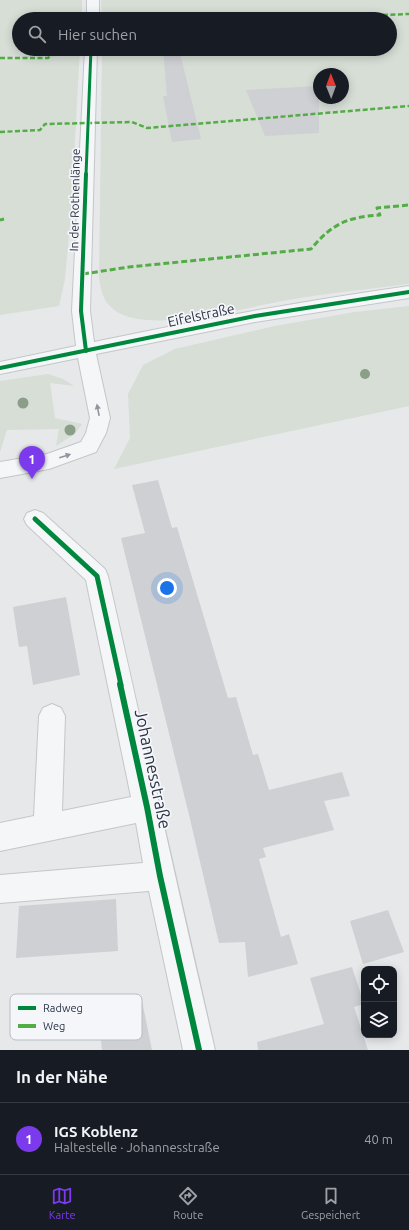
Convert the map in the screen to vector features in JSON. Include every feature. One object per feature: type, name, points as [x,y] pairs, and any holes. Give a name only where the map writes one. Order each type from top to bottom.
[{"type":"street","points":[[93,0],[93,12]]},
{"type":"street","name":"In der Rothenlänge","points":[[0,470],[48,461],[89,447],[96,433],[100,418],[86,351],[81,311],[91,56]]},
{"type":"street","name":"Eifelstraße","points":[[0,368],[252,317],[336,302],[409,292]]},
{"type":"street","name":"Johannesstraße","points":[[35,519],[97,576],[147,807],[160,876],[199,1050]]},
{"type":"street","points":[[47,828],[52,716]]},
{"type":"street","points":[[0,837],[147,807]]},
{"type":"street","points":[[0,889],[160,876]]},
{"type":"shaded area","points":[[0,0],[82,0],[82,12],[12,12],[12,56],[80,56],[71,213],[65,279],[59,306],[0,315]]},
{"type":"shaded area","points":[[101,0],[409,0],[409,284],[333,293],[203,316],[157,320],[137,319],[121,314],[111,307],[105,299],[101,289],[99,277],[102,56],[397,56],[397,12],[102,12]]},
{"type":"shaded area","points":[[409,306],[409,406],[114,469],[130,438],[128,394],[143,365],[175,349],[275,326],[355,312]]},
{"type":"shaded area","points":[[48,374],[63,379],[74,386],[50,383],[55,418],[82,424],[75,434],[56,446],[59,429],[7,430],[0,452],[0,381]]},
{"type":"building","points":[[164,56],[181,56],[201,139],[172,142],[163,96],[167,96]]},
{"type":"building","points":[[313,86],[313,104],[319,104],[319,133],[265,136],[246,90]]},
{"type":"building","points":[[158,480],[172,528],[177,527],[228,698],[236,697],[253,755],[258,754],[269,790],[342,772],[350,796],[324,801],[334,830],[263,848],[266,857],[259,859],[281,937],[289,934],[298,964],[248,977],[245,942],[219,943],[121,538],[145,533],[132,485]]},
{"type":"building","points":[[66,597],[80,675],[33,685],[27,646],[19,647],[13,607]]},
{"type":"building","points":[[116,899],[118,951],[16,958],[19,906]]},
{"type":"building","points":[[388,910],[404,952],[363,964],[350,921]]},
{"type":"building","points":[[352,967],[361,995],[361,1005],[354,1007],[361,1028],[361,1038],[364,1038],[368,1050],[258,1050],[257,1042],[324,1024],[310,978]]},
{"type":"building","points":[[142,1001],[152,1050],[102,1050],[101,1040],[142,1040]]},
{"type":"marked path","points":[[397,14],[409,14]]},
{"type":"marked path","points":[[0,58],[48,58],[50,56]]},
{"type":"marked path","points":[[0,132],[40,130],[45,124],[132,122],[147,128],[409,106]]},
{"type":"marked path","points":[[83,274],[129,267],[311,249],[333,227],[349,219],[380,215],[377,208],[409,205]]},
{"type":"marked path","points":[[0,220],[4,219]]},
{"type":"cycle path","points":[[86,351],[81,311],[91,56]]},
{"type":"cycle path","points":[[0,368],[255,316],[409,292]]},
{"type":"cycle path","points":[[35,519],[97,576],[147,807],[160,876],[199,1050]]},
{"type":"place","name":"IGS Koblenz","points":[[32,479]]}]
